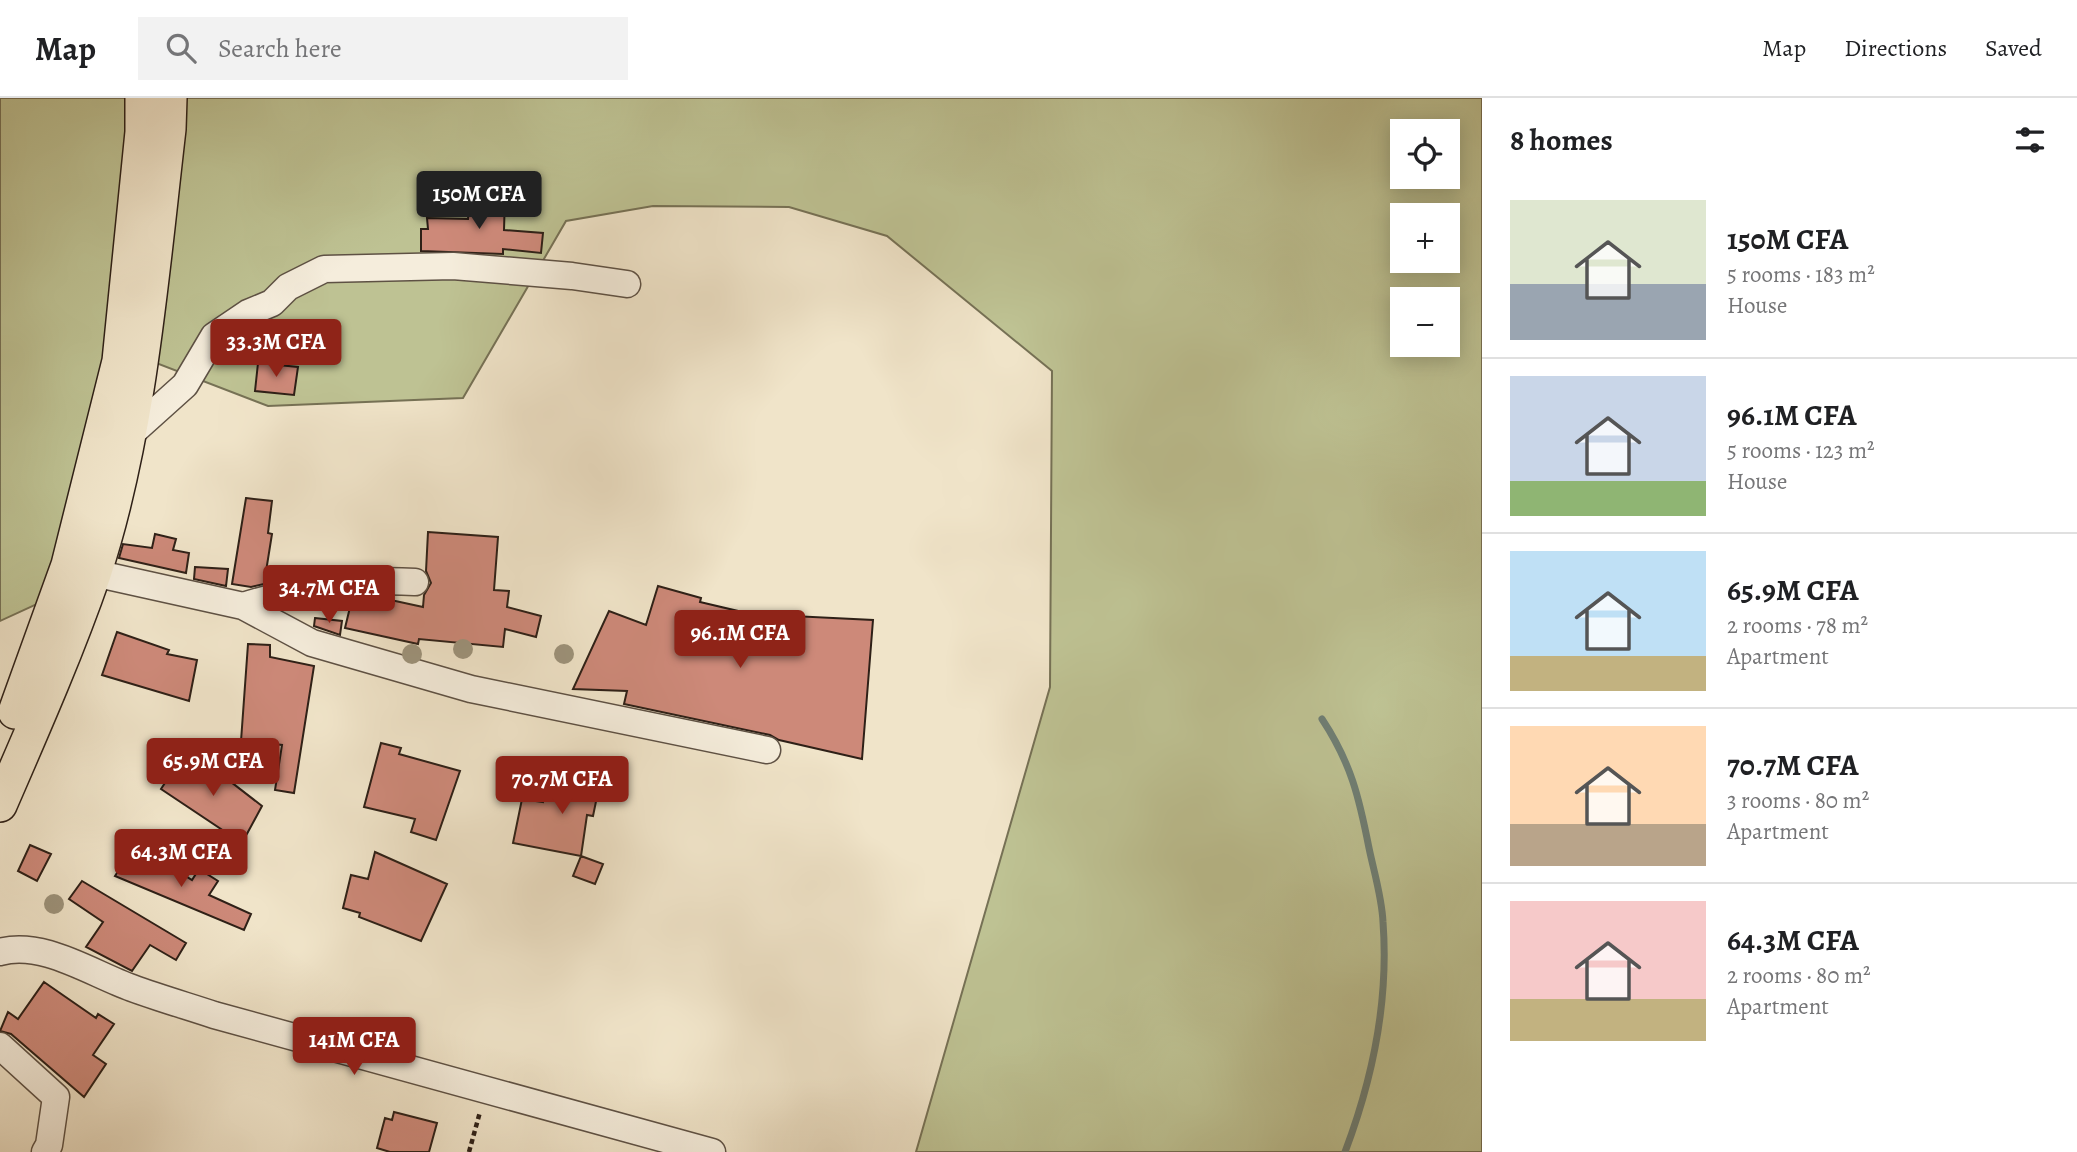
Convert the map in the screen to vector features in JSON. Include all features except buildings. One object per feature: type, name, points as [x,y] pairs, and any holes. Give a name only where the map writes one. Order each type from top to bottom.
[{"type":"main road","points":[[0,754],[68,565],[120,361],[142,132],[142,98]]},
{"type":"main road","points":[[0,805],[94,573],[143,352],[169,129],[170,98]]},
{"type":"street","points":[[126,438],[185,385],[214,336],[248,313],[272,303],[288,287],[324,269],[453,266],[572,276],[627,284]]},
{"type":"street","points":[[94,573],[243,606],[312,643],[471,689],[767,750]]},
{"type":"street","points":[[243,606],[291,591],[346,582],[415,582]]},
{"type":"street","points":[[0,953],[25,949],[41,952],[132,988],[214,1015],[485,1091],[634,1140],[712,1152]]},
{"type":"street","points":[[0,1046],[57,1097],[50,1144],[45,1152]]},
{"type":"path","points":[[469,1152],[485,1091]]},
{"type":"green space","points":[[0,98],[1482,98],[1482,1152],[916,1152],[1050,687],[1052,371],[887,236],[789,207],[653,206],[566,221],[463,398],[268,406],[146,359],[74,587],[0,621]]},
{"type":"waterway","points":[[1322,719],[1347,766],[1357,796],[1383,922],[1384,981],[1377,1039],[1364,1096],[1345,1152]]}]
